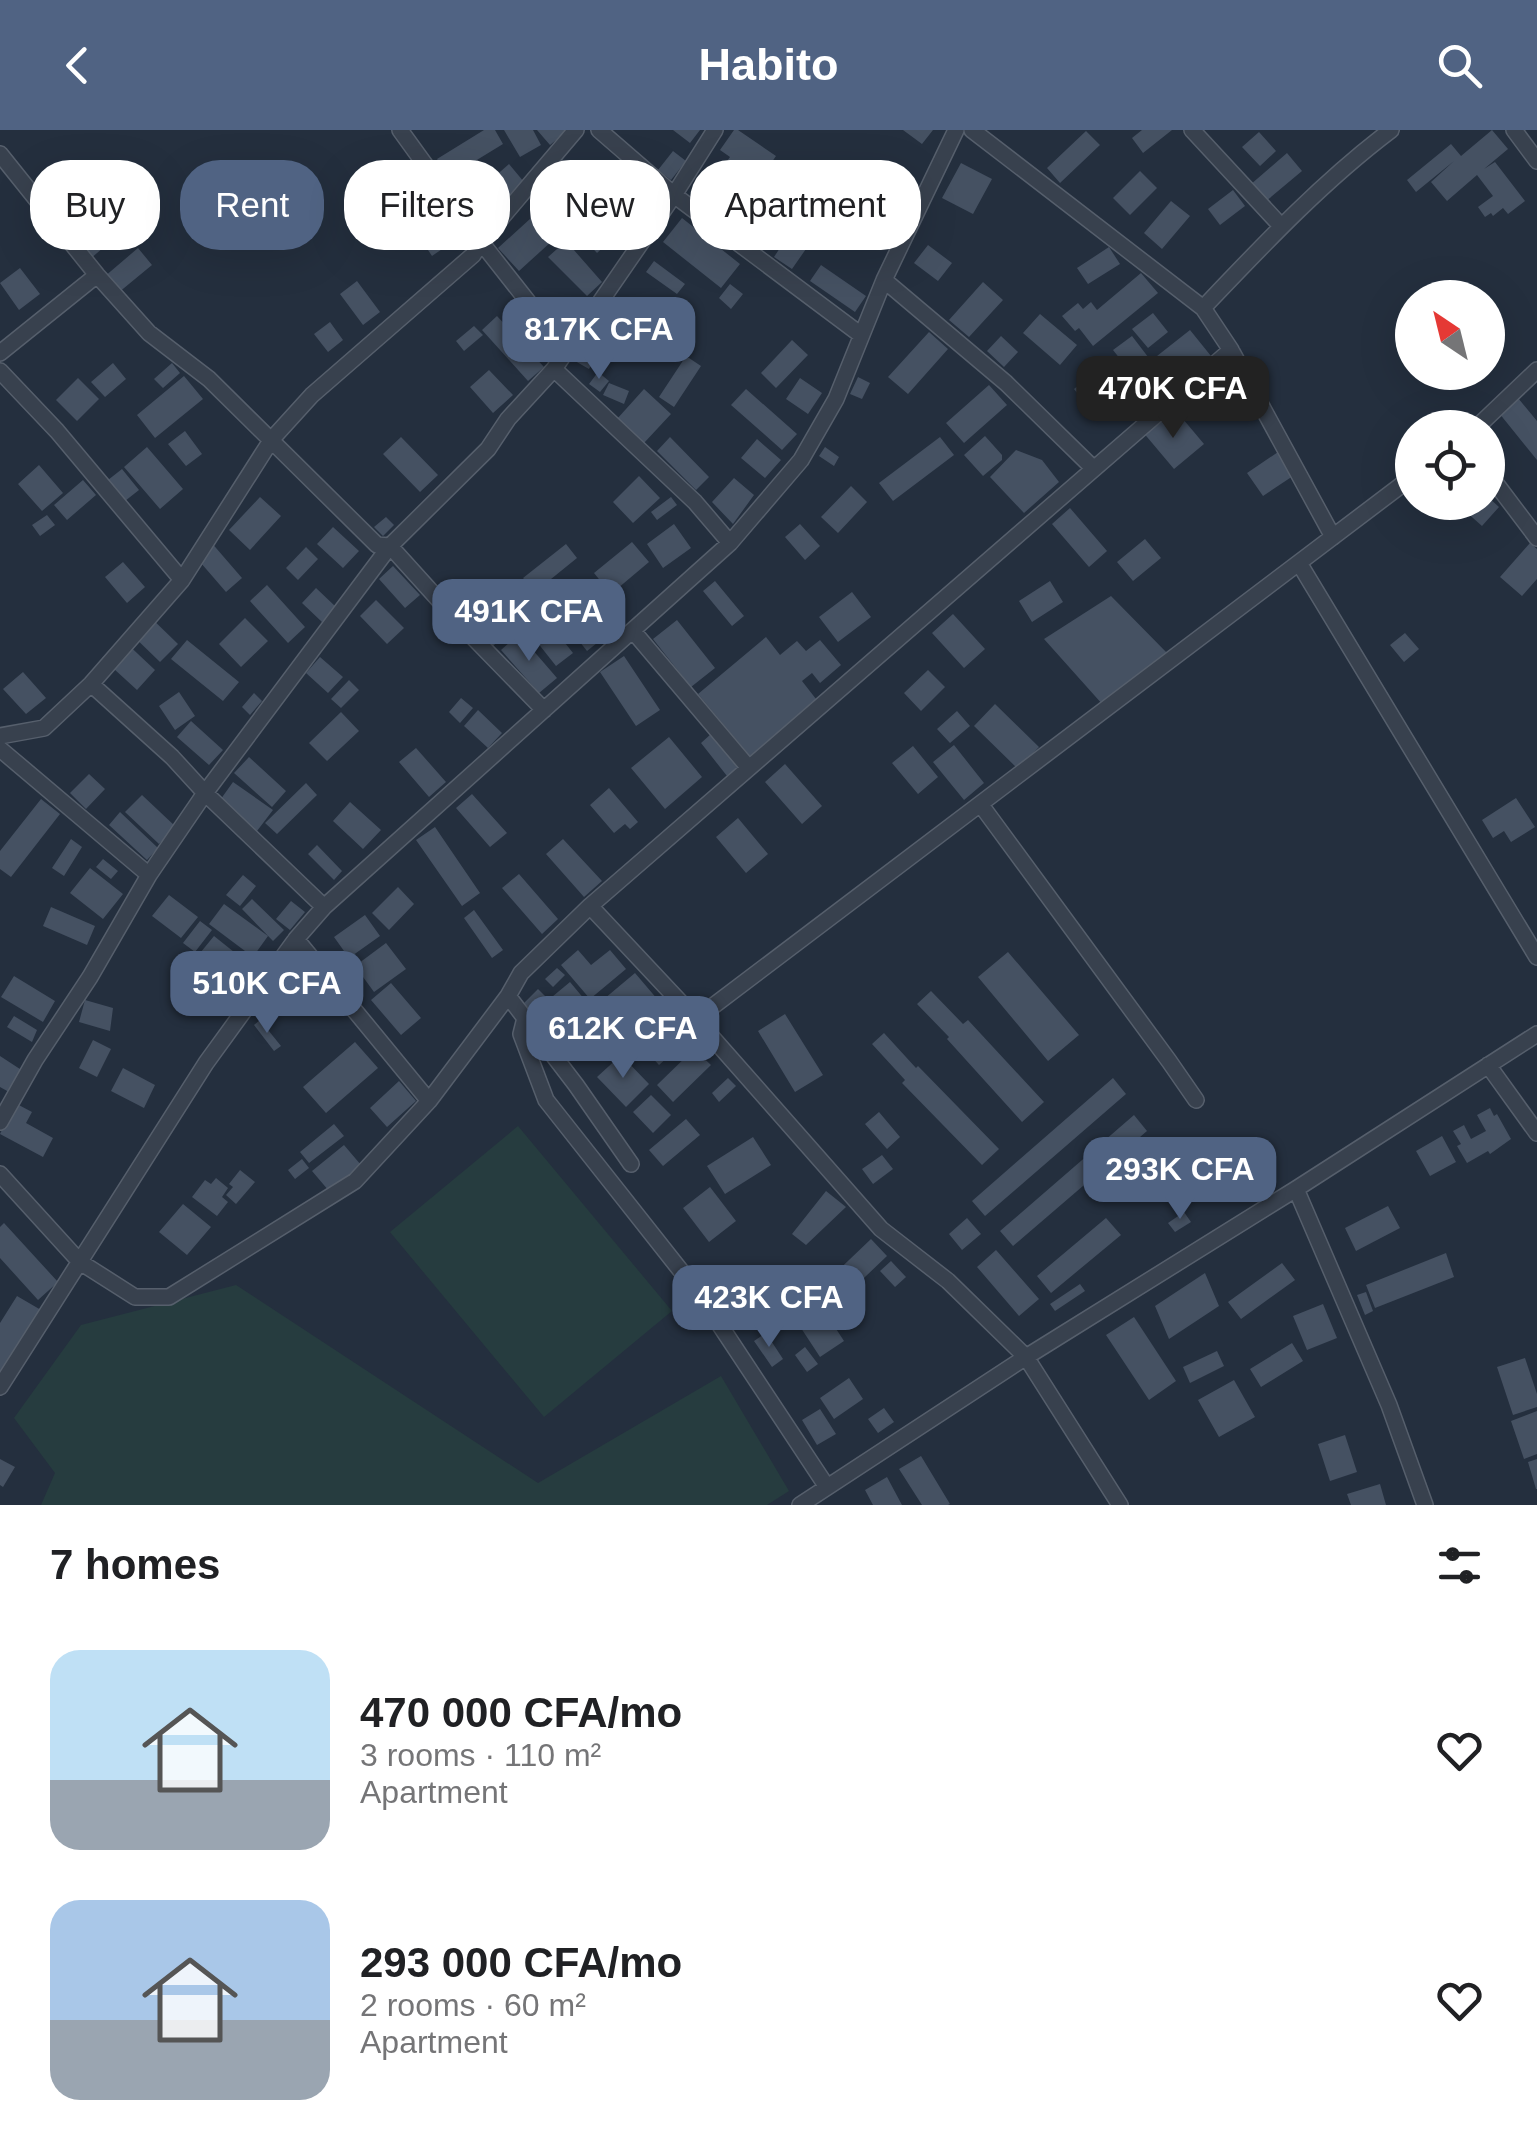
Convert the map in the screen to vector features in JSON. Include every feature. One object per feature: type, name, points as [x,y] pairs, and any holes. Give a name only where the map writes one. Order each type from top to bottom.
[{"type":"street","points":[[400,130],[422,160]]},
{"type":"street","points":[[510,208],[576,130]]},
{"type":"street","points":[[599,130],[674,195],[861,335]]},
{"type":"street","points":[[0,1122],[150,875],[205,793],[390,546],[488,449],[508,418],[554,369],[716,130]]},
{"type":"street","points":[[0,1388],[206,1063],[296,939],[324,907],[730,543],[801,460],[836,399],[884,280],[956,130]]},
{"type":"street","points":[[972,130],[1203,308],[1231,350],[1333,537]]},
{"type":"street","points":[[1192,130],[1281,226]]},
{"type":"street","points":[[1203,308],[1281,226],[1392,130]]},
{"type":"street","points":[[1514,130],[1537,161]]},
{"type":"street","points":[[0,154],[149,333],[210,380],[377,545],[390,546],[544,710]]},
{"type":"street","points":[[0,736],[44,728],[91,684],[182,580],[272,439],[312,395],[476,250]]},
{"type":"street","points":[[487,250],[566,350]]},
{"type":"street","points":[[0,354],[97,275]]},
{"type":"street","points":[[884,280],[1006,383],[1093,468]]},
{"type":"street","points":[[0,1174],[80,1262],[135,1297],[169,1297],[355,1181],[429,1102],[521,973],[590,906],[1231,350]]},
{"type":"street","points":[[554,369],[695,502],[730,543]]},
{"type":"street","points":[[1495,410],[1537,370]]},
{"type":"street","points":[[0,371],[182,580]]},
{"type":"street","points":[[696,1020],[1395,490]]},
{"type":"street","points":[[1505,496],[1537,538]]},
{"type":"street","points":[[1299,564],[1537,957]]},
{"type":"street","points":[[633,630],[749,768]]},
{"type":"street","points":[[91,684],[172,757],[324,907]]},
{"type":"street","points":[[0,748],[150,875]]},
{"type":"street","points":[[981,805],[1196,1100]]},
{"type":"street","points":[[590,906],[882,1229],[948,1281],[1026,1357],[1120,1505]]},
{"type":"street","points":[[296,939],[429,1102]]},
{"type":"street","points":[[508,996],[631,1164]]},
{"type":"street","points":[[525,1018],[521,1034],[546,1100],[700,1295],[827,1487]]},
{"type":"street","points":[[800,1505],[1026,1357],[1537,1034]]},
{"type":"street","points":[[1488,1065],[1537,1133]]},
{"type":"street","points":[[1296,1189],[1389,1404],[1425,1505]]},
{"type":"green space","points":[[518,1126],[672,1311],[544,1417],[390,1232]]},
{"type":"green space","points":[[236,1285],[538,1483],[721,1376],[789,1491],[767,1505],[41,1505],[55,1473],[14,1418],[81,1325]]},
{"type":"building","points":[[484,130],[495,130],[503,144],[477,160],[437,159]]},
{"type":"building","points":[[504,130],[533,130],[541,145],[520,157]]},
{"type":"building","points":[[537,130],[568,130],[550,145]]},
{"type":"building","points":[[673,130],[700,130],[690,143]]},
{"type":"building","points":[[738,130],[776,156],[773,160],[728,160],[730,157],[720,150]]},
{"type":"building","points":[[903,130],[933,130],[922,144]]},
{"type":"building","points":[[1142,130],[1172,130],[1143,153],[1132,138]]},
{"type":"building","points":[[1492,130],[1508,149],[1484,169],[1495,162],[1525,201],[1508,214],[1503,208],[1485,217],[1478,207],[1493,196],[1477,175],[1447,201],[1431,182],[1454,161],[1416,192],[1407,180],[1451,144],[1461,156]]},
{"type":"building","points":[[1086,131],[1100,145],[1060,183],[1047,168]]},
{"type":"building","points":[[1259,132],[1276,151],[1260,166],[1242,147]]},
{"type":"building","points":[[673,151],[686,161],[671,180],[670,160],[666,160]]},
{"type":"building","points":[[1287,153],[1302,171],[1265,202],[1250,185]]},
{"type":"building","points":[[961,163],[992,179],[973,214],[942,198]]},
{"type":"building","points":[[510,165],[524,182],[510,194]]},
{"type":"building","points":[[1140,171],[1157,188],[1130,215],[1113,198]]},
{"type":"building","points":[[1233,190],[1245,206],[1220,225],[1208,209]]},
{"type":"building","points":[[1171,201],[1190,216],[1162,249],[1144,233]]},
{"type":"building","points":[[682,218],[690,224],[690,250],[722,250],[740,264],[721,288],[670,248],[670,233]]},
{"type":"building","points":[[530,219],[530,250],[542,250],[519,271],[500,250],[510,250],[510,237]]},
{"type":"building","points":[[928,245],[952,263],[938,281],[914,263]]},
{"type":"building","points":[[1109,247],[1120,264],[1088,284],[1077,268]]},
{"type":"building","points":[[81,250],[101,250],[89,260]]},
{"type":"building","points":[[136,250],[152,265],[118,293],[104,277]]},
{"type":"building","points":[[556,250],[574,250],[602,282],[587,296],[548,257]]},
{"type":"building","points":[[779,250],[805,250],[792,269],[774,257]]},
{"type":"building","points":[[654,261],[685,284],[677,294],[646,272]]},
{"type":"building","points":[[821,265],[866,296],[855,312],[810,281]]},
{"type":"building","points":[[20,268],[40,294],[19,310],[0,283]]},
{"type":"building","points":[[1141,273],[1158,293],[1093,346],[1079,328],[1075,331],[1062,316],[1078,303],[1083,309],[1091,302],[1097,310]]},
{"type":"building","points":[[357,281],[380,312],[363,325],[340,294]]},
{"type":"building","points":[[983,282],[1003,300],[969,337],[949,320]]},
{"type":"building","points":[[730,284],[743,294],[731,309],[719,298]]},
{"type":"building","points":[[1153,313],[1168,332],[1148,348],[1132,329]]},
{"type":"building","points":[[1040,314],[1077,345],[1060,365],[1023,333]]},
{"type":"building","points":[[497,316],[544,367],[528,381],[482,330]]},
{"type":"building","points":[[645,316],[676,341],[661,360],[630,335]]},
{"type":"building","points":[[330,322],[343,340],[328,352],[314,334]]},
{"type":"building","points":[[474,326],[483,335],[464,351],[456,341]]},
{"type":"building","points":[[1190,330],[1211,356],[1178,382],[1157,356]]},
{"type":"building","points":[[929,332],[948,349],[908,394],[888,377]]},
{"type":"building","points":[[1001,336],[1018,352],[1004,367],[987,351]]},
{"type":"building","points":[[1132,336],[1168,383],[1150,397],[1113,350]]},
{"type":"building","points":[[792,340],[808,355],[776,388],[761,373]]},
{"type":"building","points":[[587,341],[601,349],[589,369],[575,361]]},
{"type":"building","points":[[686,356],[701,366],[674,407],[659,397]]},
{"type":"building","points":[[113,363],[126,379],[105,397],[91,382]]},
{"type":"building","points":[[172,363],[180,373],[163,388],[154,379]]},
{"type":"building","points":[[1106,363],[1121,382],[1089,408],[1074,389]]},
{"type":"building","points":[[489,370],[513,395],[493,413],[470,387]]},
{"type":"building","points":[[598,372],[609,381],[600,392],[589,384]]},
{"type":"building","points":[[184,376],[203,399],[155,438],[137,415]]},
{"type":"building","points":[[858,377],[870,383],[862,399],[850,394]]},
{"type":"building","points":[[78,378],[99,399],[77,421],[56,400]]},
{"type":"building","points":[[800,378],[822,393],[808,414],[786,399]]},
{"type":"building","points":[[609,383],[629,391],[624,404],[603,395]]},
{"type":"building","points":[[989,385],[1007,405],[964,443],[946,423]]},
{"type":"building","points":[[644,389],[671,414],[644,443],[617,419]]},
{"type":"building","points":[[746,389],[797,434],[782,450],[731,405]]},
{"type":"building","points":[[1518,398],[1537,421],[1537,460],[1505,420],[1503,410]]},
{"type":"building","points":[[1158,417],[1169,430],[1183,419],[1204,444],[1174,469],[1142,431]]},
{"type":"building","points":[[185,431],[202,454],[186,466],[168,444]]},
{"type":"building","points":[[985,436],[1002,460],[983,476],[964,455]]},
{"type":"building","points":[[401,437],[438,475],[420,492],[383,454]]},
{"type":"building","points":[[670,437],[709,477],[696,490],[657,451]]},
{"type":"building","points":[[940,437],[954,455],[893,501],[879,483]]},
{"type":"building","points":[[757,439],[781,460],[765,478],[741,458]]},
{"type":"building","points":[[147,447],[183,489],[160,509],[124,467]]},
{"type":"building","points":[[825,447],[839,457],[834,466],[819,456]]},
{"type":"building","points":[[1016,450],[1042,460],[1059,482],[1024,513],[990,477]]},
{"type":"building","points":[[1281,450],[1296,474],[1263,496],[1247,473]]},
{"type":"building","points":[[39,465],[63,493],[42,511],[18,484]]},
{"type":"building","points":[[122,469],[139,490],[125,501],[108,480]]},
{"type":"building","points":[[639,476],[660,498],[633,523],[613,502]]},
{"type":"building","points":[[734,478],[754,495],[733,524],[712,502]]},
{"type":"building","points":[[83,480],[96,495],[67,520],[54,505]]},
{"type":"building","points":[[851,486],[867,502],[838,533],[821,517]]},
{"type":"building","points":[[260,497],[281,516],[250,550],[229,530]]},
{"type":"building","points":[[671,497],[677,505],[657,520],[651,512]]},
{"type":"building","points":[[1070,508],[1107,551],[1089,567],[1052,524]]},
{"type":"building","points":[[47,515],[55,525],[40,536],[32,525]]},
{"type":"building","points":[[386,517],[394,525],[383,536],[374,527]]},
{"type":"building","points":[[674,524],[691,548],[663,568],[647,544]]},
{"type":"building","points":[[800,524],[820,546],[805,560],[785,537]]},
{"type":"building","points":[[333,527],[359,551],[343,568],[317,544]]},
{"type":"building","points":[[1145,539],[1161,558],[1133,581],[1117,562]]},
{"type":"building","points":[[210,541],[242,578],[226,592],[194,555]]},
{"type":"building","points":[[632,542],[649,562],[611,594],[594,573]]},
{"type":"building","points":[[1530,543],[1537,549],[1537,579],[1522,596],[1500,577]]},
{"type":"building","points":[[566,544],[577,558],[535,592],[523,578]]},
{"type":"building","points":[[306,547],[318,559],[298,580],[286,568]]},
{"type":"building","points":[[123,562],[145,587],[127,603],[105,577]]},
{"type":"building","points":[[393,566],[420,595],[405,608],[379,579]]},
{"type":"building","points":[[715,581],[744,616],[732,626],[703,591]]},
{"type":"building","points":[[1050,581],[1063,602],[1032,622],[1019,601]]},
{"type":"building","points":[[566,582],[607,635],[587,651],[545,598]]},
{"type":"building","points":[[267,585],[305,627],[288,643],[250,601]]},
{"type":"building","points":[[316,588],[336,607],[322,622],[302,603]]},
{"type":"building","points":[[852,592],[871,617],[838,642],[819,617]]},
{"type":"building","points":[[1111,596],[1169,655],[1103,705],[1044,639]]},
{"type":"building","points":[[501,598],[522,618],[492,647],[472,626]]},
{"type":"building","points":[[376,600],[404,628],[387,644],[360,616]]},
{"type":"building","points":[[539,610],[573,653],[556,666],[522,623]]},
{"type":"building","points":[[145,612],[178,644],[160,662],[127,630]]},
{"type":"building","points":[[953,614],[985,649],[964,668],[932,633]]},
{"type":"building","points":[[245,618],[268,641],[241,667],[219,644]]},
{"type":"building","points":[[677,620],[715,668],[691,687],[653,639]]},
{"type":"building","points":[[1405,633],[1419,649],[1404,662],[1390,645]]},
{"type":"building","points":[[519,634],[557,678],[539,693],[501,650]]},
{"type":"building","points":[[766,637],[780,655],[797,641],[806,651],[820,640],[841,665],[820,683],[812,673],[802,681],[816,699],[750,756],[698,694]]},
{"type":"building","points":[[121,638],[155,670],[137,690],[102,658]]},
{"type":"building","points":[[187,640],[239,682],[223,701],[171,659]]},
{"type":"building","points":[[624,656],[660,710],[636,726],[600,672]]},
{"type":"building","points":[[320,657],[343,677],[328,693],[306,673]]},
{"type":"building","points":[[928,670],[945,687],[921,711],[904,693]]},
{"type":"building","points":[[23,672],[46,698],[26,714],[3,689]]},
{"type":"building","points":[[349,680],[359,690],[341,708],[331,699]]},
{"type":"building","points":[[179,692],[195,716],[175,730],[159,706]]},
{"type":"building","points":[[254,693],[262,701],[250,715],[242,707]]},
{"type":"building","points":[[461,698],[473,708],[460,723],[449,712]]},
{"type":"building","points":[[995,704],[1039,747],[1018,769],[974,726]]},
{"type":"building","points":[[478,710],[502,733],[488,748],[464,726]]},
{"type":"building","points":[[957,711],[970,726],[950,743],[937,729]]},
{"type":"building","points":[[341,712],[359,731],[327,761],[309,743]]},
{"type":"building","points":[[191,721],[223,750],[209,765],[177,737]]},
{"type":"building","points":[[711,734],[738,768],[727,776],[701,743]]},
{"type":"building","points":[[669,737],[702,777],[665,809],[631,768]]},
{"type":"building","points":[[954,745],[984,783],[964,800],[933,762]]},
{"type":"building","points":[[913,746],[938,777],[918,794],[892,763]]},
{"type":"building","points":[[416,748],[446,782],[429,797],[399,762]]},
{"type":"building","points":[[249,757],[286,791],[272,807],[234,773]]},
{"type":"building","points":[[785,764],[822,806],[802,824],[765,782]]},
{"type":"building","points":[[89,774],[105,789],[86,809],[70,793]]},
{"type":"building","points":[[233,782],[273,810],[257,831],[218,803]]},
{"type":"building","points":[[306,783],[317,795],[277,834],[265,823]]},
{"type":"building","points":[[609,788],[638,822],[630,829],[625,824],[614,833],[590,805]]},
{"type":"building","points":[[472,794],[507,833],[490,847],[456,808]]},
{"type":"building","points":[[142,795],[176,827],[159,844],[125,812]]},
{"type":"building","points":[[1516,798],[1535,827],[1511,842],[1504,831],[1493,838],[1482,820]]},
{"type":"building","points":[[41,799],[60,814],[11,877],[0,869],[0,851]]},
{"type":"building","points":[[350,802],[381,830],[363,849],[333,821]]},
{"type":"building","points":[[120,812],[158,848],[147,860],[109,825]]},
{"type":"building","points":[[738,818],[768,854],[746,873],[716,837]]},
{"type":"building","points":[[435,827],[480,893],[462,906],[416,840]]},
{"type":"building","points":[[71,839],[82,847],[64,876],[52,868]]},
{"type":"building","points":[[563,839],[602,881],[584,897],[546,854]]},
{"type":"building","points":[[317,845],[342,871],[334,880],[308,854]]},
{"type":"building","points":[[103,859],[118,871],[111,879],[96,867]]},
{"type":"building","points":[[90,868],[123,894],[103,919],[70,893]]},
{"type":"building","points":[[519,874],[558,919],[542,934],[502,888]]},
{"type":"building","points":[[243,875],[256,886],[240,906],[226,895]]},
{"type":"building","points":[[398,887],[414,904],[389,930],[372,913]]},
{"type":"building","points":[[169,895],[198,917],[181,938],[152,916]]},
{"type":"building","points":[[252,899],[284,930],[273,941],[242,909]]},
{"type":"building","points":[[291,901],[305,912],[290,930],[276,919]]},
{"type":"building","points":[[224,904],[268,936],[253,957],[209,924]]},
{"type":"building","points":[[51,907],[95,926],[87,945],[43,926]]},
{"type":"building","points":[[474,910],[503,950],[492,958],[464,918]]},
{"type":"building","points":[[365,915],[380,936],[349,958],[334,937]]},
{"type":"building","points":[[200,921],[212,930],[195,952],[183,943]]},
{"type":"building","points":[[214,936],[249,964],[232,986],[196,958]]},
{"type":"building","points":[[386,943],[406,969],[374,992],[355,966]]},
{"type":"building","points":[[578,950],[591,965],[610,950],[626,969],[590,999],[561,965]]},
{"type":"building","points":[[1008,952],[1079,1035],[1048,1061],[978,977]]},
{"type":"building","points":[[306,967],[312,974],[297,986],[291,979]]},
{"type":"building","points":[[557,968],[565,975],[553,987],[545,979]]},
{"type":"building","points":[[635,973],[664,1007],[627,1038],[598,1004]]},
{"type":"building","points":[[14,976],[55,1001],[43,1022],[1,997]]},
{"type":"building","points":[[315,981],[331,1001],[318,1012],[301,992]]},
{"type":"building","points":[[570,982],[590,1006],[556,1036],[546,1037],[529,1016]]},
{"type":"building","points":[[391,983],[421,1018],[401,1035],[371,1000]]},
{"type":"building","points":[[538,989],[546,997],[531,1012],[523,1004]]},
{"type":"building","points":[[931,991],[963,1024],[968,1020],[1044,1102],[1022,1122],[917,1004]]},
{"type":"building","points":[[85,1000],[113,1008],[110,1031],[79,1022]]},
{"type":"building","points":[[785,1014],[823,1075],[795,1092],[758,1031]]},
{"type":"building","points":[[14,1016],[37,1030],[32,1042],[7,1027]]},
{"type":"building","points":[[666,1017],[687,1040],[659,1065],[638,1042]]},
{"type":"building","points":[[260,1020],[281,1046],[274,1051],[254,1025]]},
{"type":"building","points":[[574,1033],[581,1040],[565,1054],[559,1047]]},
{"type":"building","points":[[884,1033],[999,1149],[982,1165],[902,1083],[905,1080],[872,1044]]},
{"type":"building","points":[[93,1040],[111,1049],[97,1077],[79,1068]]},
{"type":"building","points":[[355,1042],[378,1068],[326,1113],[303,1087]]},
{"type":"building","points":[[694,1049],[711,1065],[673,1102],[657,1085]]},
{"type":"building","points":[[621,1055],[649,1084],[626,1107],[597,1077]]},
{"type":"building","points":[[0,1056],[23,1071],[9,1092],[0,1087]]},
{"type":"building","points":[[123,1068],[155,1085],[144,1108],[111,1091]]},
{"type":"building","points":[[728,1078],[736,1086],[719,1102],[712,1093]]},
{"type":"building","points":[[1113,1078],[1126,1094],[985,1216],[972,1201]]},
{"type":"building","points":[[399,1081],[416,1101],[387,1127],[370,1108]]},
{"type":"building","points":[[651,1095],[671,1115],[653,1133],[633,1112]]},
{"type":"building","points":[[15,1103],[32,1112],[26,1123],[53,1138],[43,1157],[0,1134]]},
{"type":"building","points":[[1490,1108],[1511,1139],[1490,1154],[1488,1151],[1467,1163],[1453,1131],[1464,1125],[1471,1139],[1486,1131],[1477,1115]]},
{"type":"building","points":[[879,1112],[900,1137],[887,1149],[865,1124]]},
{"type":"building","points":[[1134,1115],[1147,1131],[1013,1246],[1000,1231]]},
{"type":"building","points":[[686,1119],[700,1135],[663,1166],[649,1150]]},
{"type":"building","points":[[334,1124],[344,1136],[309,1163],[300,1152]]},
{"type":"building","points":[[1442,1136],[1456,1162],[1430,1176],[1416,1151]]},
{"type":"building","points":[[753,1137],[771,1165],[725,1194],[707,1166]]},
{"type":"building","points":[[344,1145],[361,1165],[329,1191],[312,1171]]},
{"type":"building","points":[[882,1155],[893,1169],[873,1184],[862,1169]]},
{"type":"building","points":[[302,1159],[309,1168],[295,1179],[288,1170]]},
{"type":"building","points":[[240,1170],[255,1182],[236,1204],[226,1195]]},
{"type":"building","points":[[216,1178],[228,1188],[222,1197],[228,1202],[217,1216],[192,1197],[205,1180],[211,1184]]},
{"type":"building","points":[[710,1187],[736,1221],[709,1242],[683,1208]]},
{"type":"building","points":[[826,1191],[846,1207],[806,1245],[792,1234]]},
{"type":"building","points":[[183,1204],[211,1227],[187,1255],[159,1232]]},
{"type":"building","points":[[1388,1206],[1400,1228],[1356,1251],[1345,1228]]},
{"type":"building","points":[[1184,1212],[1191,1222],[1175,1232],[1168,1223]]},
{"type":"building","points":[[967,1218],[981,1234],[962,1250],[949,1234]]},
{"type":"building","points":[[1106,1218],[1121,1235],[1051,1293],[1037,1276]]},
{"type":"building","points":[[4,1223],[58,1282],[38,1300],[0,1258],[0,1227]]},
{"type":"building","points":[[871,1239],[887,1256],[843,1298],[827,1281]]},
{"type":"building","points":[[996,1250],[1039,1299],[1019,1316],[977,1267]]},
{"type":"building","points":[[1446,1253],[1454,1277],[1375,1308],[1366,1285]]},
{"type":"building","points":[[891,1261],[906,1277],[895,1287],[880,1271]]},
{"type":"building","points":[[1282,1263],[1295,1280],[1241,1319],[1228,1302]]},
{"type":"building","points":[[1205,1273],[1219,1306],[1169,1339],[1155,1306]]},
{"type":"building","points":[[1080,1284],[1085,1291],[1055,1311],[1050,1304]]},
{"type":"building","points":[[1366,1292],[1373,1311],[1365,1315],[1357,1295]]},
{"type":"building","points":[[17,1296],[41,1310],[0,1375],[0,1323]]},
{"type":"building","points":[[800,1296],[811,1308],[801,1317],[790,1304]]},
{"type":"building","points":[[1323,1304],[1337,1338],[1307,1350],[1293,1316]]},
{"type":"building","points":[[825,1312],[844,1341],[820,1357],[801,1328]]},
{"type":"building","points":[[1134,1317],[1176,1381],[1149,1400],[1106,1335]]},
{"type":"building","points":[[766,1333],[783,1359],[772,1367],[754,1341]]},
{"type":"building","points":[[1292,1343],[1303,1361],[1261,1387],[1250,1369]]},
{"type":"building","points":[[805,1347],[818,1364],[807,1372],[795,1355]]},
{"type":"building","points":[[1217,1351],[1224,1366],[1190,1383],[1183,1367]]},
{"type":"building","points":[[1525,1358],[1537,1394],[1537,1407],[1513,1415],[1497,1367]]},
{"type":"building","points":[[849,1378],[863,1399],[834,1419],[820,1398]]},
{"type":"building","points":[[1234,1380],[1255,1417],[1219,1437],[1198,1400]]},
{"type":"building","points":[[884,1408],[894,1422],[878,1433],[868,1419]]},
{"type":"building","points":[[820,1409],[836,1434],[817,1445],[802,1420]]},
{"type":"building","points":[[1537,1411],[1537,1454],[1524,1459],[1511,1421]]},
{"type":"building","points":[[1345,1435],[1357,1472],[1330,1481],[1318,1444]]},
{"type":"building","points":[[921,1456],[950,1504],[922,1505],[899,1469]]},
{"type":"building","points":[[0,1459],[15,1467],[3,1487],[0,1485]]},
{"type":"building","points":[[1537,1459],[1537,1489],[1536,1489],[1528,1462]]},
{"type":"building","points":[[887,1477],[902,1505],[873,1505],[865,1490]]},
{"type":"building","points":[[1380,1484],[1386,1505],[1351,1505],[1347,1494]]}]
